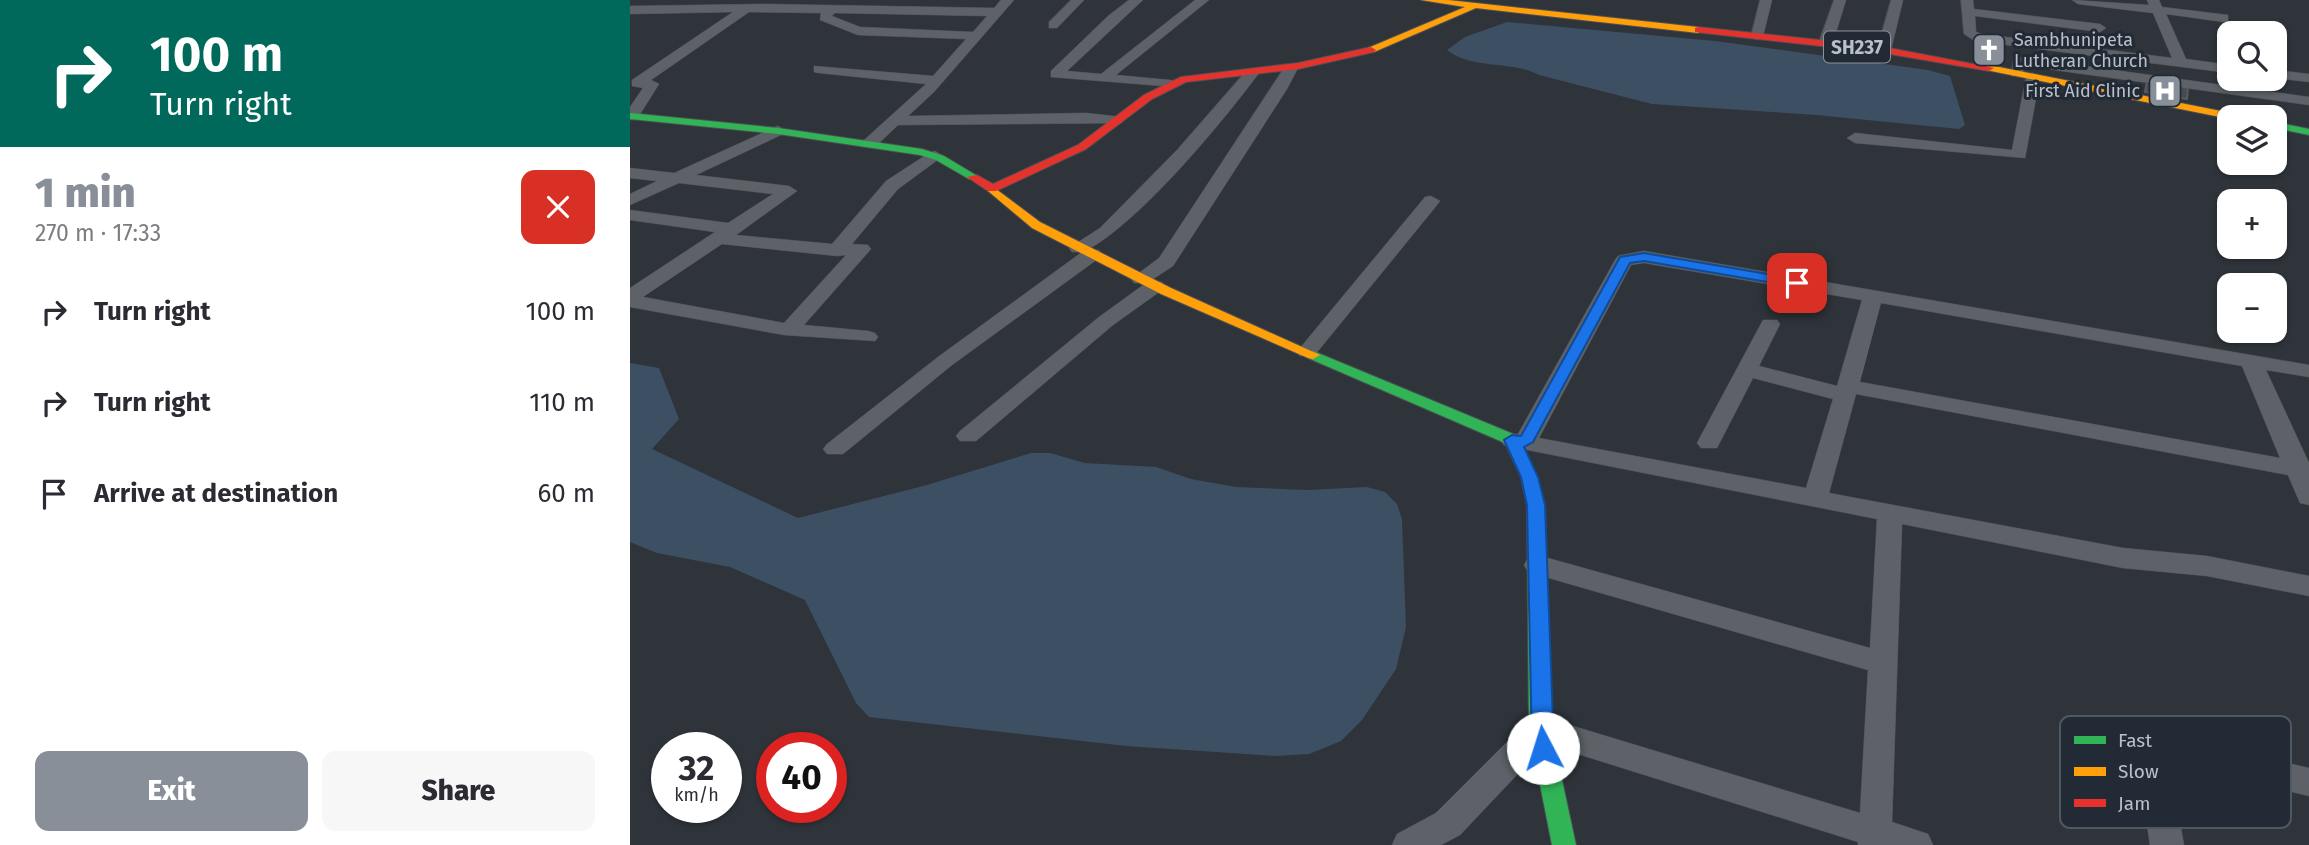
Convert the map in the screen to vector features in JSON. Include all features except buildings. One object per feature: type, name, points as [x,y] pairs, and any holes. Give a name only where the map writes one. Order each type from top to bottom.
[{"type":"street","points":[[869,144],[897,121],[936,81],[1008,0]]},
{"type":"street","points":[[1053,24],[1078,0]]},
{"type":"street","points":[[1138,0],[1112,19],[1056,74],[1106,76],[1170,84]]},
{"type":"street","points":[[1106,76],[1203,0]]},
{"type":"street","name":"SH237","points":[[1425,0],[1480,3],[1826,42],[2018,67],[2033,76],[2217,113]]},
{"type":"street","points":[[1757,36],[1766,0]]},
{"type":"street","points":[[1826,42],[1840,0]]},
{"type":"street","points":[[1884,50],[1898,0]]},
{"type":"street","points":[[2086,0],[2155,5],[2224,18]]},
{"type":"street","points":[[2086,0],[2100,28],[2107,55]]},
{"type":"street","points":[[2215,0],[2226,21]]},
{"type":"street","points":[[992,190],[1093,140],[1170,84],[1184,79],[1291,68],[1365,52],[1425,30],[1480,3]]},
{"type":"street","points":[[2155,5],[2180,63]]},
{"type":"street","points":[[2100,28],[1968,6],[1973,36],[2217,67]]},
{"type":"street","points":[[630,10],[747,8],[995,12]]},
{"type":"street","points":[[634,83],[747,8]]},
{"type":"street","points":[[832,9],[824,17],[858,31],[975,36]]},
{"type":"street","points":[[2006,41],[2005,57],[2018,67],[2309,101]]},
{"type":"street","points":[[968,436],[1106,321],[1166,262],[1280,89],[1291,68]]},
{"type":"street","points":[[819,69],[936,81]]},
{"type":"street","points":[[835,449],[1107,232],[1183,153],[1252,73]]},
{"type":"street","points":[[2287,75],[2309,78]]},
{"type":"street","points":[[1855,138],[2019,155],[2033,76]]},
{"type":"street","points":[[634,83],[652,84],[631,116],[778,131],[935,156],[992,190],[1036,225],[1148,282],[1519,441],[2123,558],[2207,566],[2309,586]]},
{"type":"street","points":[[897,121],[1075,117],[1117,120]]},
{"type":"street","points":[[2287,127],[2309,132]]},
{"type":"street","points":[[630,200],[778,131]]},
{"type":"street","points":[[837,250],[892,185],[935,156]]},
{"type":"street","points":[[630,173],[789,191],[630,299]]},
{"type":"street","points":[[1307,352],[1431,201]]},
{"type":"street","points":[[630,215],[723,234],[837,250],[862,248],[789,329]]},
{"type":"street","points":[[1564,845],[1540,729],[1536,505],[1519,441],[1625,260],[1644,257],[2309,371]]},
{"type":"street","points":[[1816,497],[1873,296]]},
{"type":"street","points":[[630,299],[789,329],[868,337]]},
{"type":"street","points":[[1709,443],[1770,324]]},
{"type":"street","points":[[2251,361],[2302,470],[2309,496]]},
{"type":"street","points":[[1748,370],[1846,390],[2302,470]]},
{"type":"street","points":[[1875,839],[1890,511]]},
{"type":"street","points":[[1537,565],[1883,663]]},
{"type":"street","points":[[1540,729],[1875,839],[1916,845]]},
{"type":"street","points":[[1409,845],[1448,824],[1540,729]]},
{"type":"street","points":[[2291,778],[2309,782]]},
{"type":"water","points":[[1507,22],[1715,41],[1928,70],[1950,76],[1965,125],[1959,129],[1816,115],[1652,104],[1528,70],[1468,60],[1447,50],[1465,37]]},
{"type":"water","points":[[630,363],[659,368],[679,419],[652,449],[798,518],[927,485],[1031,453],[1050,453],[1085,463],[1156,467],[1191,479],[1236,487],[1307,490],[1367,487],[1385,492],[1397,504],[1402,519],[1406,627],[1396,669],[1362,720],[1341,741],[1309,754],[1275,756],[1126,746],[869,717],[856,703],[805,600],[730,567],[657,553],[630,542]]},
{"type":"traffic: fast","points":[[630,116],[778,131],[922,152],[940,158],[973,177]]},
{"type":"traffic: fast","points":[[2287,127],[2309,132]]},
{"type":"traffic: fast","points":[[1313,355],[1512,440],[1529,477],[1536,505],[1540,729],[1564,845]]},
{"type":"traffic: slow","points":[[1425,0],[1698,30]]},
{"type":"traffic: slow","points":[[1371,50],[1474,6]]},
{"type":"traffic: slow","points":[[1989,68],[2217,113]]},
{"type":"traffic: slow","points":[[992,189],[1036,225],[1166,291],[1313,355]]},
{"type":"traffic: jam","points":[[1698,30],[1884,50],[1989,68]]},
{"type":"traffic: jam","points":[[973,177],[992,189],[1082,147],[1148,97],[1184,79],[1298,66],[1371,50]]},
{"type":"place","name":"Sambhunipeta Lutheran Church","points":[[1989,50]]},
{"type":"place","name":"First Aid Clinic","points":[[2165,91]]},
{"type":"route","points":[[1543,748],[1540,729],[1536,505],[1529,477],[1512,440],[1525,442],[1625,260],[1644,257],[1797,283]]}]
